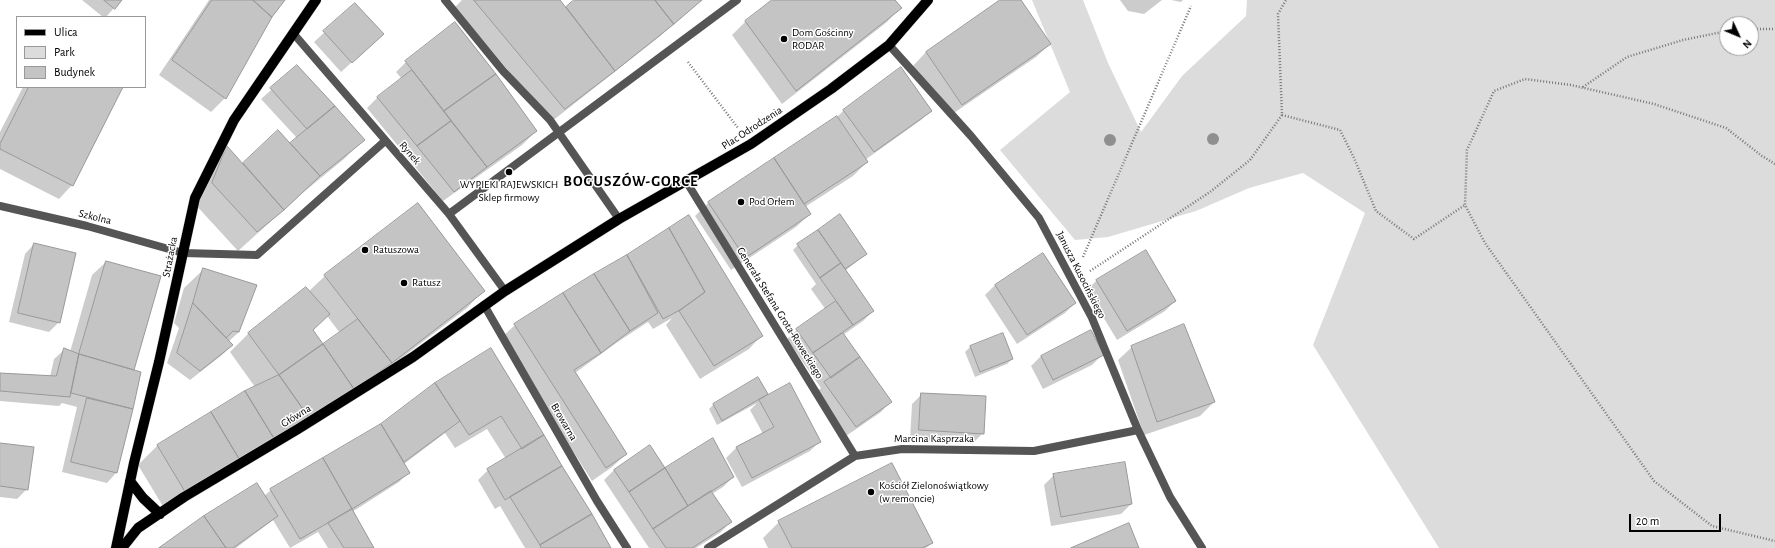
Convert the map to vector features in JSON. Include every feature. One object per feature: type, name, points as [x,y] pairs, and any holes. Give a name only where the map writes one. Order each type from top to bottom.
[{"type":"main road","name":"Strażacka","points":[[116,548],[183,253],[194,198],[234,120],[316,0]]},
{"type":"main road","name":"Plac Odrodzenia","points":[[484,306],[505,291],[620,219],[751,144],[831,89],[889,45],[928,0]]},
{"type":"main road","name":"Główna","points":[[122,548],[138,528],[414,357],[484,306]]},
{"type":"main road","points":[[130,481],[143,498],[160,514]]},
{"type":"street","points":[[445,0],[503,71],[550,120],[620,219]]},
{"type":"street","points":[[449,214],[737,0]]},
{"type":"street","name":"Rynek","points":[[293,33],[449,214],[505,291]]},
{"type":"street","name":"Janusza Kusocińskiego","points":[[889,45],[970,136],[1039,218],[1092,318],[1138,430],[1170,497],[1202,548]]},
{"type":"street","name":"Szkolna","points":[[0,206],[87,226],[183,253],[257,255],[385,141]]},
{"type":"street","name":"Generała Stefana Grota-Roweckiego","points":[[686,181],[855,456]]},
{"type":"street","name":"Browarna","points":[[484,306],[597,501],[627,548]]},
{"type":"street","name":"Marcina Kasprzaka","points":[[708,548],[855,456],[902,449],[1034,451],[1138,430]]},
{"type":"path","points":[[1073,282],[1210,192],[1250,160],[1282,115],[1278,14],[1286,0]]},
{"type":"path","points":[[1073,282],[1190,6]]},
{"type":"path","points":[[1759,29],[1775,29]]},
{"type":"path","points":[[1583,88],[1627,58],[1683,40],[1719,33]]},
{"type":"path","name":"Plac Odrodzenia","points":[[684,56],[741,132]]},
{"type":"path","points":[[1775,164],[1762,156],[1726,128],[1654,104],[1583,88],[1525,79],[1494,92],[1467,150],[1465,205],[1485,243],[1654,481],[1712,526],[1775,541]]},
{"type":"path","points":[[1282,115],[1340,130],[1354,158],[1376,211],[1414,239],[1465,205]]},
{"type":"green space","points":[[1032,0],[1083,0],[1108,63],[1141,132],[1182,76],[1246,16],[1247,0],[1775,0],[1775,548],[1439,548],[1313,345],[1365,213],[1303,173],[1249,188],[1196,211],[1108,237],[1075,240],[1000,150],[1070,92]]},
{"type":"building","points":[[104,0],[122,0],[115,9]]},
{"type":"building","points":[[212,0],[253,0],[272,17],[226,99],[172,60]]},
{"type":"building","points":[[253,0],[285,0],[272,17]]},
{"type":"building","points":[[474,0],[560,0],[615,71],[565,109]]},
{"type":"building","points":[[574,0],[655,0],[674,24],[615,71],[566,7]]},
{"type":"building","points":[[655,0],[702,0],[674,24]]},
{"type":"building","points":[[772,0],[895,0],[902,8],[796,91],[745,21]]},
{"type":"building","points":[[1000,0],[1021,0],[1051,44],[962,105],[926,52]]},
{"type":"building","points":[[355,3],[384,34],[352,63],[323,31]]},
{"type":"building","points":[[455,22],[496,74],[444,111],[405,61]]},
{"type":"building","points":[[297,65],[335,106],[307,129],[270,88]]},
{"type":"building","points":[[901,67],[932,111],[874,152],[843,110]]},
{"type":"building","points":[[412,70],[451,121],[417,146],[377,97]]},
{"type":"building","points":[[496,74],[537,131],[487,167],[444,111]]},
{"type":"building","points":[[28,88],[122,88],[73,186],[0,149],[0,144]]},
{"type":"building","points":[[335,106],[365,140],[320,176],[290,143]]},
{"type":"building","points":[[837,116],[868,162],[804,204],[774,158]]},
{"type":"building","points":[[451,121],[487,167],[454,192],[417,146]]},
{"type":"building","points":[[278,130],[320,176],[284,210],[243,163]]},
{"type":"building","points":[[227,146],[284,210],[257,232],[212,183]]},
{"type":"building","points":[[774,158],[811,214],[745,258],[708,202]]},
{"type":"building","name":"Ratusz","points":[[418,203],[485,291],[392,363],[324,275]]},
{"type":"building","points":[[840,214],[867,254],[845,269],[818,230]]},
{"type":"building","points":[[689,215],[763,336],[714,366],[679,311],[705,292],[669,228]]},
{"type":"building","points":[[669,228],[705,292],[680,310],[663,319],[627,255]]},
{"type":"building","points":[[818,230],[841,263],[820,278],[797,244]]},
{"type":"building","points":[[34,243],[76,253],[60,323],[18,313]]},
{"type":"building","points":[[1146,250],[1176,301],[1127,331],[1096,280]]},
{"type":"building","points":[[1043,253],[1076,303],[1027,335],[995,285]]},
{"type":"building","points":[[627,255],[658,313],[630,331],[594,274]]},
{"type":"building","points":[[106,261],[161,276],[134,370],[79,354]]},
{"type":"building","points":[[841,263],[874,311],[853,325],[820,278]]},
{"type":"building","points":[[203,268],[257,285],[239,332],[233,331],[226,338],[193,303]]},
{"type":"building","points":[[594,274],[630,331],[601,353],[563,293]]},
{"type":"building","points":[[306,287],[330,314],[313,330],[323,344],[279,375],[248,333]]},
{"type":"building","points":[[563,293],[601,353],[574,370],[627,454],[606,468],[514,324]]},
{"type":"building","points":[[836,301],[853,325],[813,353],[796,329]]},
{"type":"building","points":[[193,303],[233,345],[200,371],[177,353]]},
{"type":"building","points":[[358,319],[392,363],[354,389],[323,344]]},
{"type":"building","points":[[1184,324],[1215,402],[1157,422],[1131,346]]},
{"type":"building","points":[[1091,330],[1104,355],[1053,380],[1041,356]]},
{"type":"building","points":[[843,333],[860,357],[831,378],[813,353]]},
{"type":"building","points":[[1003,333],[1013,359],[980,372],[970,346]]},
{"type":"building","points":[[323,344],[354,389],[310,419],[279,375]]},
{"type":"building","points":[[64,348],[79,354],[70,397],[0,391],[0,373],[56,376]]},
{"type":"building","points":[[491,348],[544,435],[522,449],[501,416],[469,435],[435,383]]},
{"type":"building","points":[[79,354],[141,372],[133,409],[71,393]]},
{"type":"building","points":[[860,357],[892,402],[856,427],[824,382]]},
{"type":"building","points":[[279,375],[310,419],[275,440],[245,391]]},
{"type":"building","points":[[758,377],[768,394],[722,421],[713,404]]},
{"type":"building","points":[[435,383],[460,421],[404,462],[381,424]]},
{"type":"building","points":[[790,383],[821,442],[752,478],[736,447],[774,427],[759,400]]},
{"type":"building","points":[[245,391],[275,440],[241,462],[211,412]]},
{"type":"building","points":[[921,393],[986,396],[984,434],[919,430]]},
{"type":"building","points":[[87,398],[133,409],[117,473],[71,462]]},
{"type":"building","points":[[211,412],[241,462],[187,495],[157,445]]},
{"type":"building","points":[[381,424],[410,473],[352,509],[323,458]]},
{"type":"building","points":[[544,435],[562,466],[505,500],[487,469]]},
{"type":"building","points":[[713,438],[734,477],[688,506],[665,468]]},
{"type":"building","points":[[0,443],[34,447],[28,490],[0,486]]},
{"type":"building","points":[[650,445],[665,468],[629,492],[614,470]]},
{"type":"building","points":[[323,458],[352,509],[300,539],[270,489]]},
{"type":"building","points":[[1125,462],[1132,504],[1061,517],[1053,474]]},
{"type":"building","name":"Kościół Zielonoświątkowy (w remoncie)","points":[[892,463],[933,543],[922,548],[792,548],[778,521]]},
{"type":"building","points":[[562,466],[592,514],[540,545],[510,497]]},
{"type":"building","points":[[665,468],[688,506],[653,529],[629,492]]},
{"type":"building","points":[[257,483],[278,516],[233,548],[226,548],[204,516]]},
{"type":"building","points":[[711,491],[732,522],[692,548],[666,548],[653,529]]},
{"type":"building","points":[[352,509],[374,548],[344,548],[328,523]]},
{"type":"building","points":[[592,514],[611,548],[541,548],[540,545]]},
{"type":"building","points":[[204,516],[226,548],[159,548]]},
{"type":"building","points":[[1129,523],[1139,548],[1071,548]]},
{"type":"place","name":"Dom Gościnny RODAR","points":[[784,39]]},
{"type":"place","name":"WYPIEKI RAJEWSKICH Sklep firmowy","points":[[509,172]]},
{"type":"place","name":"Pod Orłem","points":[[741,202]]},
{"type":"place","name":"Ratuszowa","points":[[365,250]]},
{"type":"place","name":"Ratusz","points":[[404,283]]},
{"type":"place","name":"Kościół Zielonoświątkowy (w remoncie)","points":[[871,492]]},
{"type":"district","name":"BOGUSZÓW-GORCE","points":[[631,181]]}]
